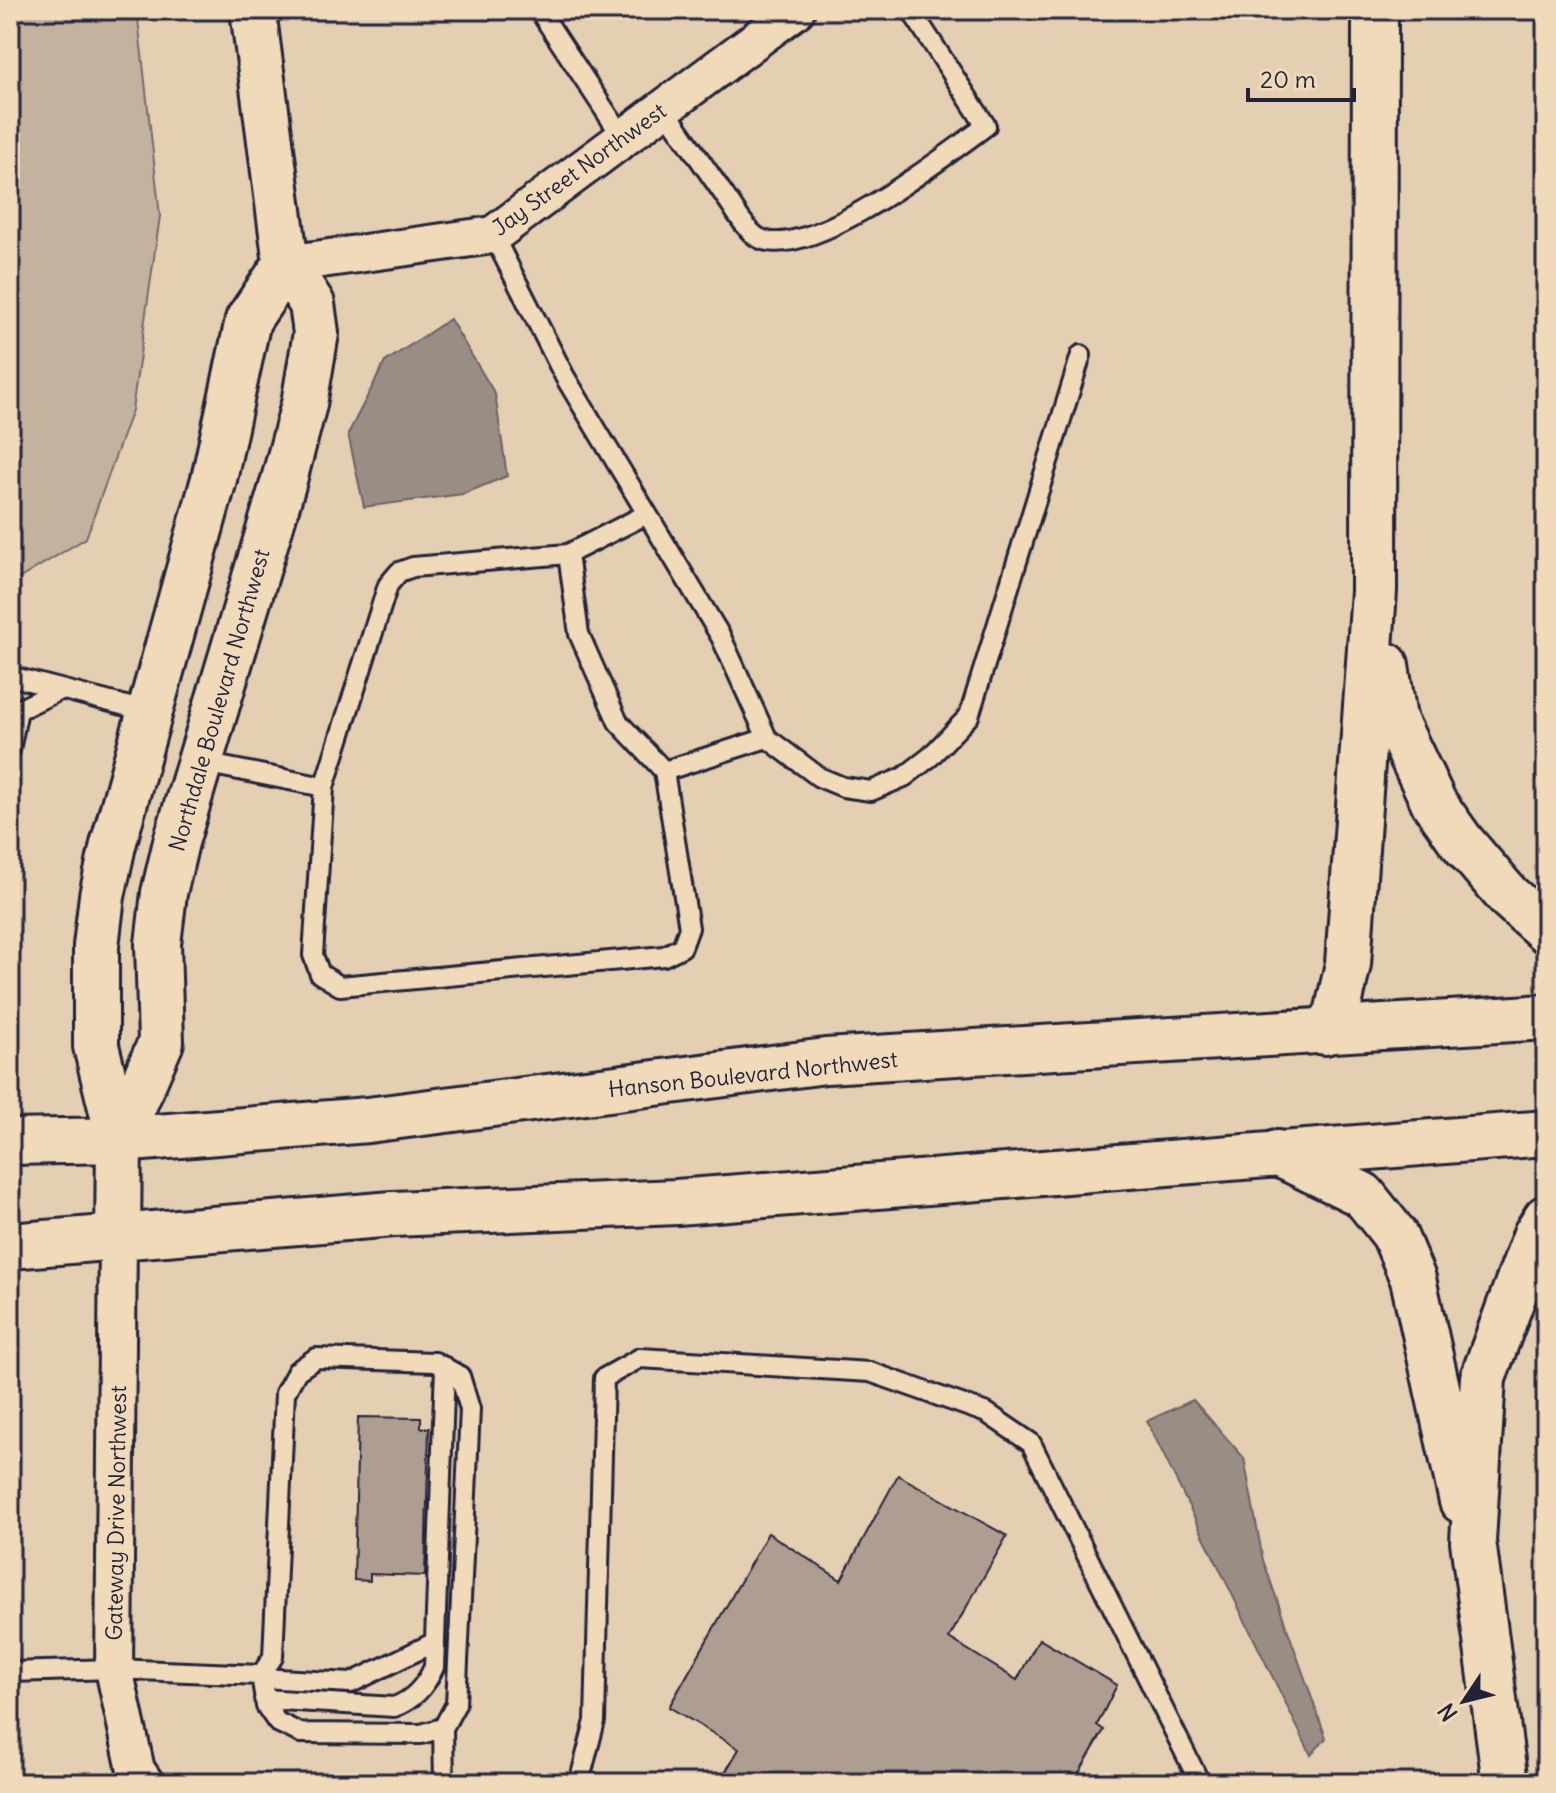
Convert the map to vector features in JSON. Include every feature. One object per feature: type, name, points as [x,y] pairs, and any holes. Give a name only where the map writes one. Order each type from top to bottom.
[{"type":"main road","name":"Northdale Boulevard Northwest","points":[[119,1140],[161,1042],[158,944],[164,893],[199,762],[283,484],[304,404],[316,333],[312,304],[286,264],[253,10]]},
{"type":"main road","points":[[1325,1032],[1337,1014],[1348,964],[1374,591],[1375,10]]},
{"type":"main road","name":"Northdale Boulevard Northwest","points":[[118,1237],[119,1140],[96,1046],[96,946],[102,896],[113,845],[214,479],[248,320],[286,264]]},
{"type":"main road","points":[[1374,591],[1394,719],[1434,803],[1461,841],[1508,896],[1546,930]]},
{"type":"main road","name":"Hanson Boulevard Northwest","points":[[10,1142],[119,1140],[368,1120],[826,1061],[1532,1018]]},
{"type":"main road","points":[[10,1246],[393,1214],[677,1202],[1535,1134]]},
{"type":"main road","points":[[1277,1153],[1363,1195],[1394,1234],[1413,1279],[1448,1448],[1473,1541],[1505,1783]]},
{"type":"main road","points":[[1473,1541],[1483,1378],[1541,1226]]},
{"type":"street","name":"Jay Street Northwest","points":[[286,264],[493,235],[796,10]]},
{"type":"street","name":"Gateway Drive Northwest","points":[[118,1237],[114,1669],[136,1770],[145,1783]]},
{"type":"lane","points":[[539,10],[623,138]]},
{"type":"lane","points":[[664,108],[757,237],[783,244],[822,233],[905,185],[986,126],[911,10]]},
{"type":"lane","points":[[493,235],[565,377],[721,637],[767,738],[819,777],[843,787],[871,791],[904,777],[930,757],[969,716],[1081,355]]},
{"type":"lane","points":[[568,554],[579,634],[618,722],[664,771],[689,928],[682,947],[664,956],[340,986],[320,974],[313,955],[324,787],[388,585],[399,572],[413,567],[568,554],[647,514]]},
{"type":"lane","points":[[10,676],[149,712]]},
{"type":"lane","points":[[10,750],[14,709],[60,690]]},
{"type":"lane","points":[[664,771],[767,738]]},
{"type":"lane","points":[[199,762],[324,787]]},
{"type":"lane","points":[[443,1728],[421,1734],[300,1733],[277,1722],[266,1706],[261,1677],[273,1657],[285,1393],[297,1371],[316,1358],[435,1362],[460,1376],[470,1409],[456,1704],[443,1728],[444,1783]]},
{"type":"lane","points":[[579,1783],[595,1721],[604,1378],[640,1358],[870,1372],[987,1413],[1031,1443],[1193,1778]]},
{"type":"lane","points":[[264,1699],[394,1707],[411,1698],[428,1679],[434,1667],[445,1367]]},
{"type":"lane","points":[[10,1672],[114,1669],[351,1683],[435,1642]]},
{"type":"shaded area","points":[[10,10],[137,10],[160,216],[132,410],[86,538],[10,584]]},
{"type":"shaded area","points":[[450,319],[495,394],[507,476],[463,494],[364,507],[348,434],[385,362]]},
{"type":"shaded area","points":[[1193,1400],[1244,1458],[1263,1560],[1326,1738],[1311,1755],[1147,1421]]},
{"type":"building","points":[[358,1417],[421,1418],[421,1428],[429,1428],[425,1576],[370,1574],[370,1581],[354,1580]]},
{"type":"building","points":[[898,1475],[1007,1536],[949,1638],[1017,1680],[1039,1639],[1117,1685],[1097,1725],[1104,1730],[1073,1783],[719,1783],[739,1749],[669,1707],[768,1533],[841,1580]]}]
